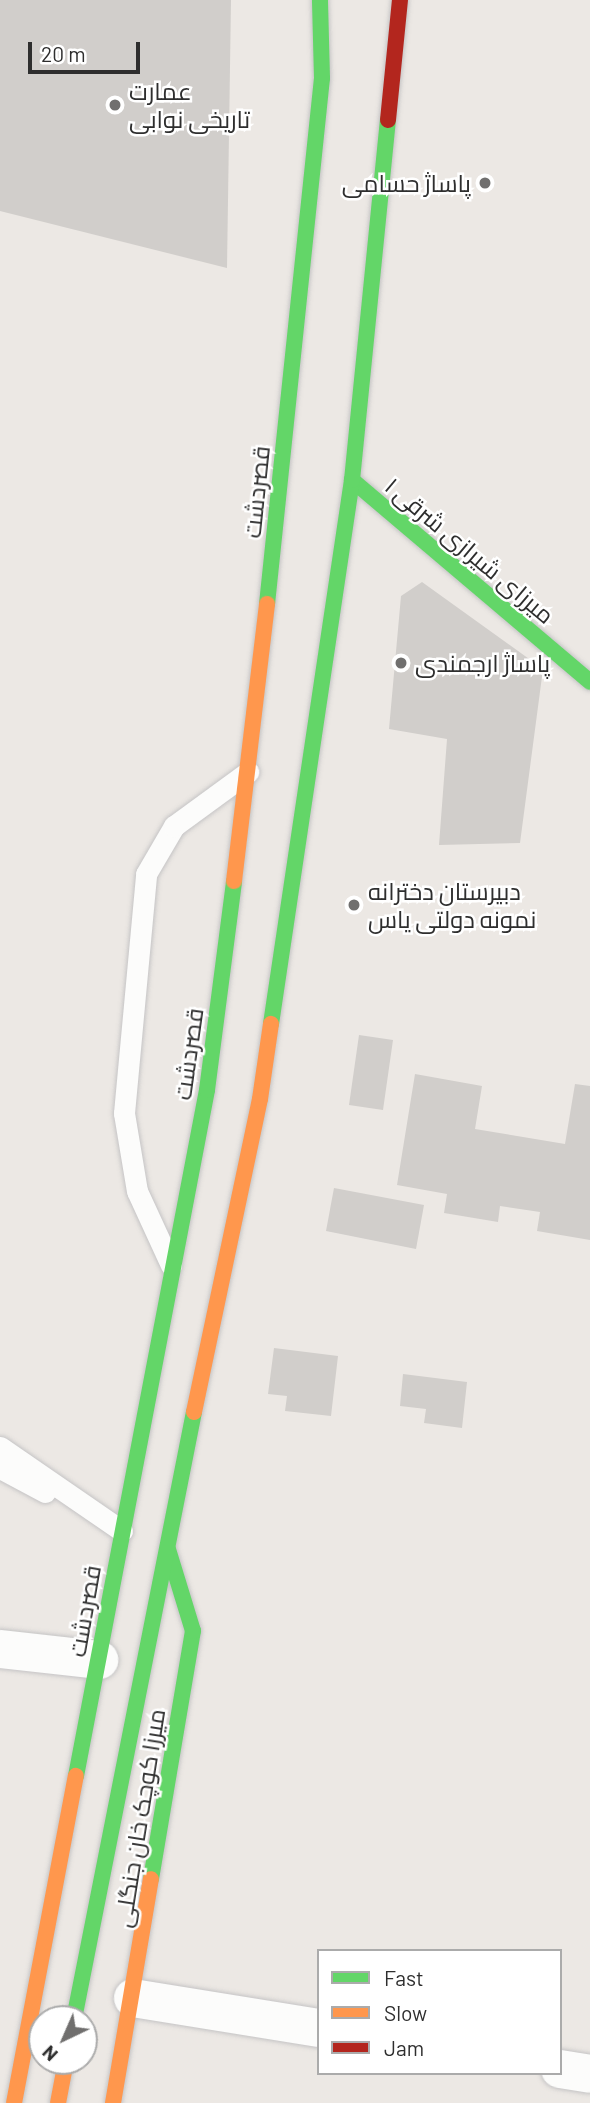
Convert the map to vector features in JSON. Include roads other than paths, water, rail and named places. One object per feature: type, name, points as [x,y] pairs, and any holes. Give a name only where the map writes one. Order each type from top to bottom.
[{"type":"main road","name":"قصردشت","points":[[76,2005],[123,1666],[121,1531],[206,1090],[248,772],[322,78],[320,0]]},
{"type":"main road","name":"قصردشت","points":[[14,2103],[155,1541],[260,1099],[352,480],[400,0]]},
{"type":"main road","name":"۱ میرزای شیرازی شرقی","points":[[352,480],[590,682]]},
{"type":"main road","points":[[121,1531],[155,1541]]},
{"type":"main road","name":"میرزا کوچک خان جنگلی","points":[[113,2103],[133,1998],[193,1631],[155,1541]]},
{"type":"main road","points":[[58,2103],[63,2075]]},
{"type":"street","points":[[0,1649],[123,1666]]},
{"type":"street","points":[[133,1998],[317,2028]]},
{"type":"street","points":[[562,2069],[590,2074]]},
{"type":"lane","points":[[173,1271],[137,1191],[124,1114],[146,874],[174,826],[248,772]]},
{"type":"lane","points":[[0,1447],[121,1531]]},
{"type":"lane","points":[[0,1468],[121,1531]]},
{"type":"place","name":"عمارت تاریخی نوابی","points":[[115,105]]},
{"type":"place","name":"پاساژ حسامی","points":[[485,183]]},
{"type":"place","name":"پاساژ ارجمندی","points":[[401,663]]},
{"type":"place","name":"دبیرستان دخترانه نمونه دولتی یاس","points":[[354,905]]}]
